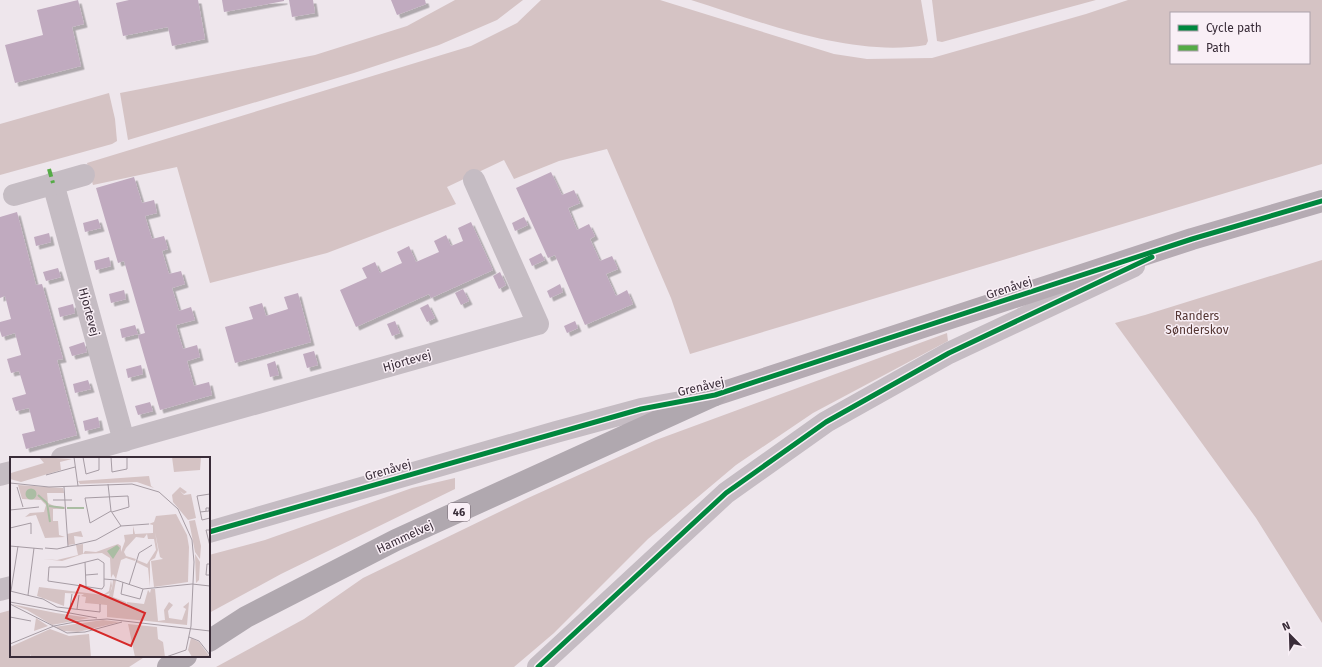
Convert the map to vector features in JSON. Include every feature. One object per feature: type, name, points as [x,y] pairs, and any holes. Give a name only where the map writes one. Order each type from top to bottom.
[{"type":"highway","name":"Hammelvej","points":[[210,640],[246,617],[396,540],[715,396]]},
{"type":"highway","points":[[168,667],[184,657]]},
{"type":"main road","name":"Grenåvej","points":[[715,396],[1192,238],[1322,201]]},
{"type":"street","points":[[14,195],[84,175]]},
{"type":"street","name":"Hjortevej","points":[[66,457],[538,324],[474,180]]},
{"type":"street","name":"Hjortevej","points":[[53,183],[124,441]]},
{"type":"street","name":"Grenåvej","points":[[538,667],[726,493],[826,422],[949,354],[1192,238]]},
{"type":"street","name":"Grenåvej","points":[[210,532],[641,409],[715,396]]},
{"type":"street","points":[[0,475],[10,472]]},
{"type":"street","points":[[0,590],[10,587]]},
{"type":"green space","points":[[455,0],[523,0],[497,20],[439,45],[354,73],[128,140],[120,93],[315,55],[407,26]]},
{"type":"green space","points":[[541,0],[660,0],[834,54],[867,59],[932,58],[1086,14],[1128,0],[1322,0],[1322,164],[690,354],[671,298],[607,149],[559,161],[514,179],[504,160],[447,187],[456,204],[327,253],[210,283],[177,167],[93,185],[87,163],[471,46],[517,23]]},
{"type":"green space","points":[[691,0],[921,0],[928,41],[926,45],[898,48],[868,47],[838,42],[807,36]]},
{"type":"green space","points":[[932,0],[1096,0],[942,42],[937,41]]},
{"type":"green space","points":[[109,93],[115,119],[117,141],[112,144],[0,175],[0,124]]},
{"type":"green space","name":"Randers Sønderskov","points":[[1322,260],[1322,623],[1256,518],[1115,323]]},
{"type":"green space","points":[[947,333],[948,341],[813,413],[736,465],[648,539],[554,633],[514,667],[216,667],[304,619],[363,578],[528,498],[656,440]]},
{"type":"green space","points":[[455,478],[455,489],[281,574],[210,612],[210,555],[265,540],[412,488]]},
{"type":"green space","points":[[10,610],[10,657],[144,657],[129,667],[0,667],[0,613]]},
{"type":"building","points":[[78,0],[84,24],[72,27],[81,66],[15,83],[5,45],[43,35],[37,10]]},
{"type":"building","points":[[129,0],[198,0],[205,39],[172,46],[168,27],[123,36],[116,3]]},
{"type":"building","points":[[222,0],[284,0],[284,1],[224,12]]},
{"type":"building","points":[[289,0],[313,0],[315,13],[292,17]]},
{"type":"building","points":[[391,0],[425,0],[426,4],[397,15]]},
{"type":"building","points":[[551,172],[562,195],[574,190],[580,203],[568,208],[577,230],[589,224],[595,236],[590,239],[600,261],[612,256],[618,269],[606,274],[616,296],[627,290],[633,304],[585,325],[555,255],[548,258],[516,188]]},
{"type":"building","points":[[134,177],[142,203],[154,200],[157,213],[145,216],[152,239],[164,236],[168,249],[162,251],[169,274],[181,271],[185,284],[172,288],[179,311],[191,307],[195,320],[176,325],[183,349],[197,345],[200,357],[187,361],[194,386],[209,382],[212,395],[160,410],[138,335],[145,333],[124,261],[118,263],[96,188]]},
{"type":"building","points":[[17,212],[36,285],[42,284],[63,359],[57,360],[77,435],[26,449],[22,434],[35,431],[29,408],[16,411],[12,398],[26,394],[19,371],[11,373],[7,359],[21,355],[15,333],[2,337],[0,331],[0,322],[11,319],[5,296],[0,298],[0,217]]},
{"type":"building","points":[[524,217],[528,225],[515,231],[512,223]]},
{"type":"building","points":[[98,219],[101,228],[85,232],[83,223]]},
{"type":"building","points":[[471,222],[493,270],[431,298],[429,294],[356,327],[340,290],[367,278],[362,268],[375,262],[380,273],[402,263],[397,252],[409,246],[416,262],[439,252],[434,241],[446,235],[451,246],[463,241],[458,228]]},
{"type":"building","points":[[49,233],[51,242],[36,246],[34,237]]},
{"type":"building","points":[[541,253],[545,260],[532,266],[529,259]]},
{"type":"building","points":[[109,257],[111,266],[96,270],[94,261]]},
{"type":"building","points":[[58,268],[61,277],[46,281],[43,272]]},
{"type":"building","points":[[500,272],[506,285],[499,289],[493,276]]},
{"type":"building","points":[[560,284],[563,292],[550,298],[547,291]]},
{"type":"building","points":[[463,289],[469,301],[461,305],[455,293]]},
{"type":"building","points":[[124,290],[126,299],[111,303],[109,294]]},
{"type":"building","points":[[298,293],[311,342],[235,363],[225,327],[253,319],[249,307],[262,303],[266,316],[288,309],[284,297]]},
{"type":"building","points":[[73,304],[75,313],[60,317],[58,308]]},
{"type":"building","points":[[428,304],[435,318],[427,322],[420,308]]},
{"type":"building","points":[[395,321],[400,333],[392,336],[387,324]]},
{"type":"building","points":[[575,321],[578,328],[567,333],[564,326]]},
{"type":"building","points":[[135,325],[138,334],[122,338],[120,329]]},
{"type":"building","points":[[84,342],[87,352],[72,356],[69,347]]},
{"type":"building","points":[[314,351],[318,365],[307,368],[303,354]]},
{"type":"building","points":[[275,361],[279,375],[270,377],[267,364]]},
{"type":"building","points":[[141,365],[143,374],[128,378],[126,369]]},
{"type":"building","points":[[88,380],[91,389],[75,393],[73,384]]},
{"type":"building","points":[[150,402],[153,411],[138,415],[135,406]]},
{"type":"building","points":[[98,417],[100,427],[85,431],[83,421]]},
{"type":"marked path","points":[[49,169],[53,183]]},
{"type":"cycle path","points":[[210,532],[641,409],[715,395],[1192,239],[1322,201]]},
{"type":"cycle path","points":[[538,667],[726,493],[826,422],[949,353],[1152,257]]}]
